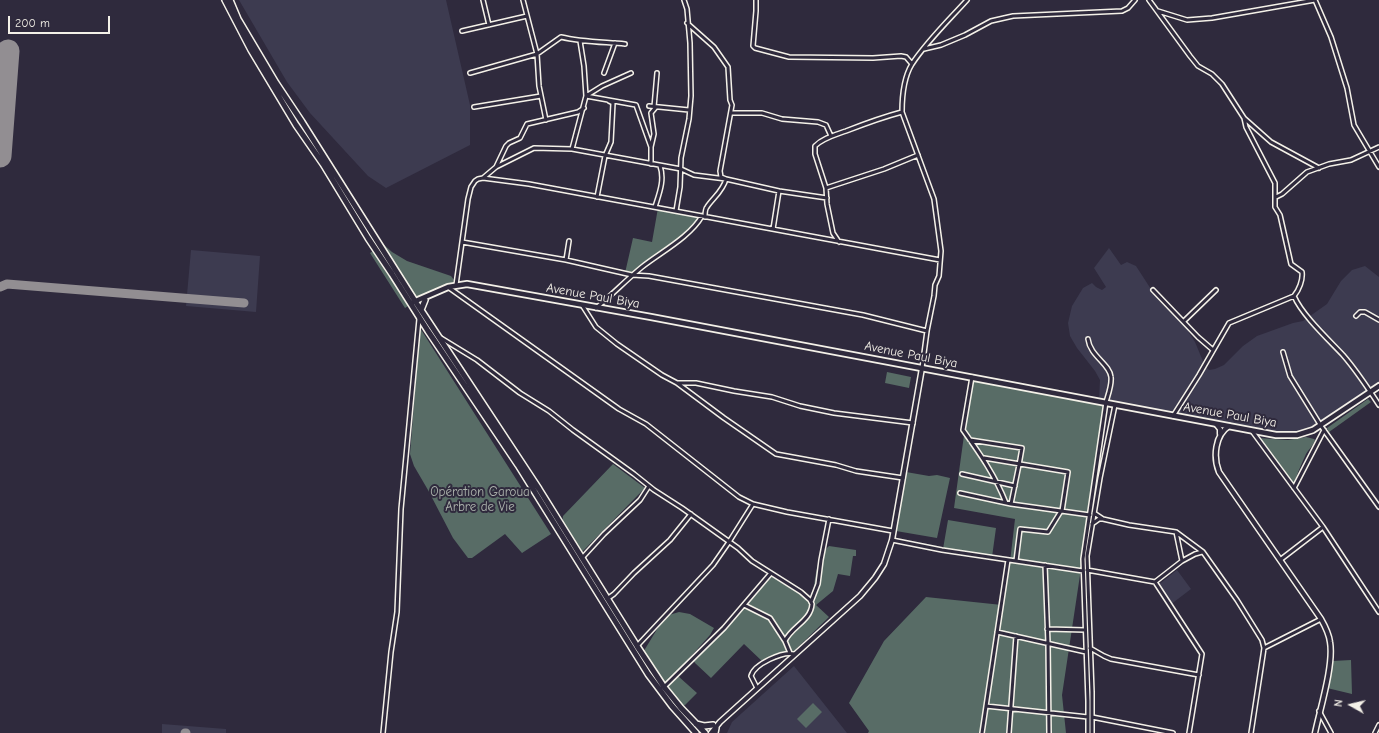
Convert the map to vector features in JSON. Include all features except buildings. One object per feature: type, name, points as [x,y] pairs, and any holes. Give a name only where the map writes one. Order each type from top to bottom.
[{"type":"main road","points":[[225,0],[251,50],[296,125],[323,164],[368,238],[414,304],[421,310],[504,435],[637,646],[664,687],[694,726],[696,733]]},
{"type":"main road","points":[[230,0],[238,19],[276,83],[302,122],[414,304],[419,317],[518,465],[651,679],[672,706],[704,733]]},
{"type":"main road","name":"Avenue Paul Biya","points":[[414,304],[448,287],[467,284],[1106,402],[1276,435],[1305,434],[1322,428],[1379,386]]},
{"type":"main road","points":[[421,310],[427,298]]},
{"type":"main road","points":[[694,726],[704,726],[714,729]]},
{"type":"main road","points":[[692,733],[694,726]]},
{"type":"street","points":[[483,0],[489,24]]},
{"type":"street","points":[[523,0],[537,54],[541,96],[546,120]]},
{"type":"street","points":[[676,211],[680,187],[681,158],[685,144],[691,96],[690,50],[687,9],[684,0]]},
{"type":"street","points":[[756,0],[753,46],[755,48],[773,54],[804,58],[873,58],[901,56],[906,58],[912,64]]},
{"type":"street","points":[[711,733],[720,722],[758,688],[792,654],[860,596],[884,564],[892,540],[913,423],[935,285],[939,276],[941,250],[934,199],[924,176],[902,112],[902,99],[908,72],[912,64],[967,0]]},
{"type":"street","points":[[924,49],[937,46],[966,35],[995,19],[1013,16],[1122,11],[1128,8],[1135,0]]},
{"type":"street","points":[[1149,0],[1198,66],[1212,74],[1222,84],[1244,118],[1271,142],[1319,168]]},
{"type":"street","points":[[1157,11],[1187,20],[1212,18],[1315,0],[1331,37],[1347,88],[1354,125],[1379,167]]},
{"type":"street","points":[[462,31],[527,16]]},
{"type":"street","points":[[687,23],[714,47],[728,67],[730,100],[732,105],[720,171],[721,177],[726,179]]},
{"type":"street","points":[[470,73],[537,54],[561,37],[580,41],[625,44]]},
{"type":"street","points":[[572,150],[586,96],[584,66],[580,41]]},
{"type":"street","points":[[604,73],[615,43]]},
{"type":"street","points":[[586,96],[602,86],[631,73]]},
{"type":"street","points":[[651,164],[651,147],[654,134],[652,113],[655,107],[657,73]]},
{"type":"street","points":[[474,107],[541,96]]},
{"type":"street","points":[[586,96],[636,104],[651,147]]},
{"type":"street","points":[[597,197],[605,156],[611,142],[613,103],[607,99]]},
{"type":"street","points":[[649,106],[689,110]]},
{"type":"street","points":[[496,167],[506,146],[520,138],[526,125],[578,112],[584,108]]},
{"type":"street","points":[[839,242],[833,233],[826,188],[816,158],[815,146],[820,141],[831,136],[902,112]]},
{"type":"street","points":[[731,113],[762,113],[782,120],[818,122],[826,125],[831,136]]},
{"type":"street","points":[[1174,416],[1200,376],[1213,350],[1229,324],[1294,296],[1298,292],[1302,277],[1302,272],[1291,264],[1280,215],[1275,207],[1276,197],[1273,179],[1246,127],[1244,118]]},
{"type":"street","points":[[1276,197],[1282,194],[1304,175],[1319,168],[1351,160],[1379,147]]},
{"type":"street","points":[[483,178],[496,167],[529,149],[572,150],[681,169],[694,175],[726,179],[779,191],[827,198]]},
{"type":"street","points":[[826,188],[884,169],[918,155]]},
{"type":"street","points":[[655,207],[662,184],[662,171],[660,166]]},
{"type":"street","points":[[456,285],[471,187],[475,181],[483,178],[529,184],[940,260]]},
{"type":"street","points":[[596,308],[632,275],[691,230],[704,216],[706,207],[723,188],[726,179]]},
{"type":"street","points":[[773,229],[779,191]]},
{"type":"street","points":[[566,260],[569,241]]},
{"type":"street","points":[[462,242],[566,260],[632,275],[648,276],[863,315],[927,331]]},
{"type":"street","points":[[448,287],[619,409],[646,424],[734,494],[753,504],[787,512],[893,531]]},
{"type":"street","points":[[1153,290],[1213,350]]},
{"type":"street","points":[[1184,322],[1216,290]]},
{"type":"street","points":[[1294,296],[1312,322],[1343,356],[1379,405]]},
{"type":"street","points":[[582,305],[600,330],[644,363],[662,375],[677,382],[724,418],[776,454],[836,465],[856,471],[903,478]]},
{"type":"street","points":[[1356,316],[1360,312],[1365,312],[1379,320]]},
{"type":"street","points":[[383,733],[391,652],[397,612],[402,500],[419,317]]},
{"type":"street","points":[[439,337],[477,360],[520,393],[549,411],[649,486],[691,514],[752,561],[800,592],[811,602]]},
{"type":"street","points":[[1088,339],[1092,351],[1111,374],[1083,559],[1086,652],[1092,733]]},
{"type":"street","points":[[1283,352],[1290,376],[1322,428],[1379,507]]},
{"type":"street","points":[[972,378],[963,430],[984,458],[998,482],[1006,503]]},
{"type":"street","points":[[677,382],[696,383],[772,397],[800,406],[834,413],[913,423]]},
{"type":"street","points":[[1088,733],[1090,717],[1090,648],[1087,556],[1115,405]]},
{"type":"street","points":[[1216,424],[1220,429],[1216,455],[1216,464],[1219,472],[1321,619],[1329,637],[1331,651],[1330,666],[1315,733]]},
{"type":"street","points":[[1220,434],[1229,426]]},
{"type":"street","points":[[1294,488],[1322,428]]},
{"type":"street","points":[[1252,431],[1323,527],[1379,612]]},
{"type":"street","points":[[970,440],[1022,448],[1020,465],[1011,504]]},
{"type":"street","points":[[984,458],[1068,472],[1062,511],[1048,532],[1020,529],[1016,561]]},
{"type":"street","points":[[962,474],[1015,486]]},
{"type":"street","points":[[582,558],[604,534],[640,500],[649,486]]},
{"type":"street","points":[[960,493],[1011,504],[1090,515]]},
{"type":"street","points":[[637,646],[713,565],[753,504]]},
{"type":"street","points":[[1094,513],[1103,519],[1176,532],[1203,552],[1237,600],[1262,640],[1264,648],[1251,733]]},
{"type":"street","points":[[607,599],[670,540],[691,514]]},
{"type":"street","points":[[785,641],[790,633],[810,613],[812,608],[811,602],[818,584],[829,519]]},
{"type":"street","points":[[1092,524],[1099,519],[1103,519]]},
{"type":"street","points":[[1280,560],[1323,527]]},
{"type":"street","points":[[1176,532],[1182,561]]},
{"type":"street","points":[[892,540],[942,550],[1083,571]]},
{"type":"street","points":[[1155,582],[1182,561],[1195,554],[1203,552]]},
{"type":"street","points":[[982,733],[1008,560]]},
{"type":"street","points":[[1045,565],[1049,733]]},
{"type":"street","points":[[1087,570],[1155,582],[1202,654],[1189,733]]},
{"type":"street","points":[[664,687],[712,639],[772,573]]},
{"type":"street","points":[[744,605],[770,618],[792,654]]},
{"type":"street","points":[[1264,648],[1321,619]]},
{"type":"street","points":[[1047,629],[1085,630]]},
{"type":"street","points":[[997,632],[1086,652]]},
{"type":"street","points":[[1009,733],[1016,636]]},
{"type":"street","points":[[1090,648],[1111,659],[1199,675]]},
{"type":"street","points":[[758,688],[751,676],[753,670],[774,658],[792,654]]},
{"type":"street","points":[[986,706],[1090,717],[1154,731],[1173,733]]},
{"type":"street","points":[[1319,711],[1332,733]]},
{"type":"street","points":[[1375,733],[1379,725]]},
{"type":"street","points":[[704,733],[714,729]]},
{"type":"shaded area","points":[[239,0],[446,0],[470,105],[470,145],[386,188],[368,176],[310,113],[287,82]]},
{"type":"shaded area","points":[[1109,248],[1121,265],[1127,262],[1136,266],[1158,300],[1186,328],[1195,342],[1205,366],[1209,370],[1224,365],[1243,346],[1257,336],[1303,321],[1327,304],[1341,281],[1352,270],[1365,266],[1379,277],[1379,386],[1313,430],[1287,435],[1099,401],[1100,380],[1070,336],[1068,323],[1072,306],[1083,288],[1092,283],[1102,290],[1106,287],[1094,268]]},
{"type":"shaded area","points":[[191,250],[260,256],[256,312],[186,306]]},
{"type":"shaded area","points":[[1177,570],[1191,589],[1170,605],[1157,586]]},
{"type":"shaded area","points":[[794,666],[847,733],[727,733],[732,722]]},
{"type":"shaded area","points":[[162,724],[226,729],[226,733],[162,733]]},
{"type":"green space","points":[[658,208],[702,216],[691,230],[632,275],[625,273],[633,238],[652,242]]},
{"type":"green space","points":[[383,244],[392,252],[407,261],[451,276],[454,280],[452,284],[433,290],[405,308],[370,253]]},
{"type":"green space","name":"Opération Garoua Arbre de Vie","points":[[420,328],[551,534],[522,553],[505,534],[472,558],[468,558],[453,538],[414,466],[410,454]]},
{"type":"green space","points":[[887,372],[911,377],[909,388],[885,383]]},
{"type":"green space","points":[[972,377],[1106,402],[1062,695],[1066,733],[868,733],[869,731],[849,703],[884,641],[926,597],[1002,605],[1010,562],[1015,519],[954,508]]},
{"type":"green space","points":[[1368,399],[1371,402],[1329,432],[1327,428]]},
{"type":"green space","points":[[1306,437],[1315,440],[1306,454],[1293,487],[1259,438],[1288,440]]},
{"type":"green space","points":[[613,464],[645,488],[579,555],[562,525],[563,516]]},
{"type":"green space","points":[[906,472],[929,476],[937,475],[950,478],[937,538],[896,531]]},
{"type":"green space","points":[[948,520],[996,528],[992,557],[943,549]]},
{"type":"green space","points":[[829,546],[856,550],[856,556],[853,556],[850,576],[838,574],[833,591],[816,605],[829,617],[789,656],[784,655],[763,662],[744,644],[711,678],[695,663],[692,658],[744,605],[770,575],[796,591],[810,604],[811,593],[813,592],[819,561]]},
{"type":"green space","points":[[679,612],[690,614],[714,628],[710,635],[665,685],[642,654],[659,626],[669,615]]},
{"type":"green space","points":[[1351,660],[1352,694],[1327,688],[1333,661]]},
{"type":"green space","points":[[678,676],[697,693],[681,707],[666,687]]},
{"type":"green space","points":[[813,703],[822,712],[806,728],[797,719]]},
{"type":"taxiway","points":[[0,83],[5,88]]},
{"type":"taxiway","points":[[0,287],[7,284],[244,303]]},
{"type":"runway","points":[[0,156],[8,51]]}]
